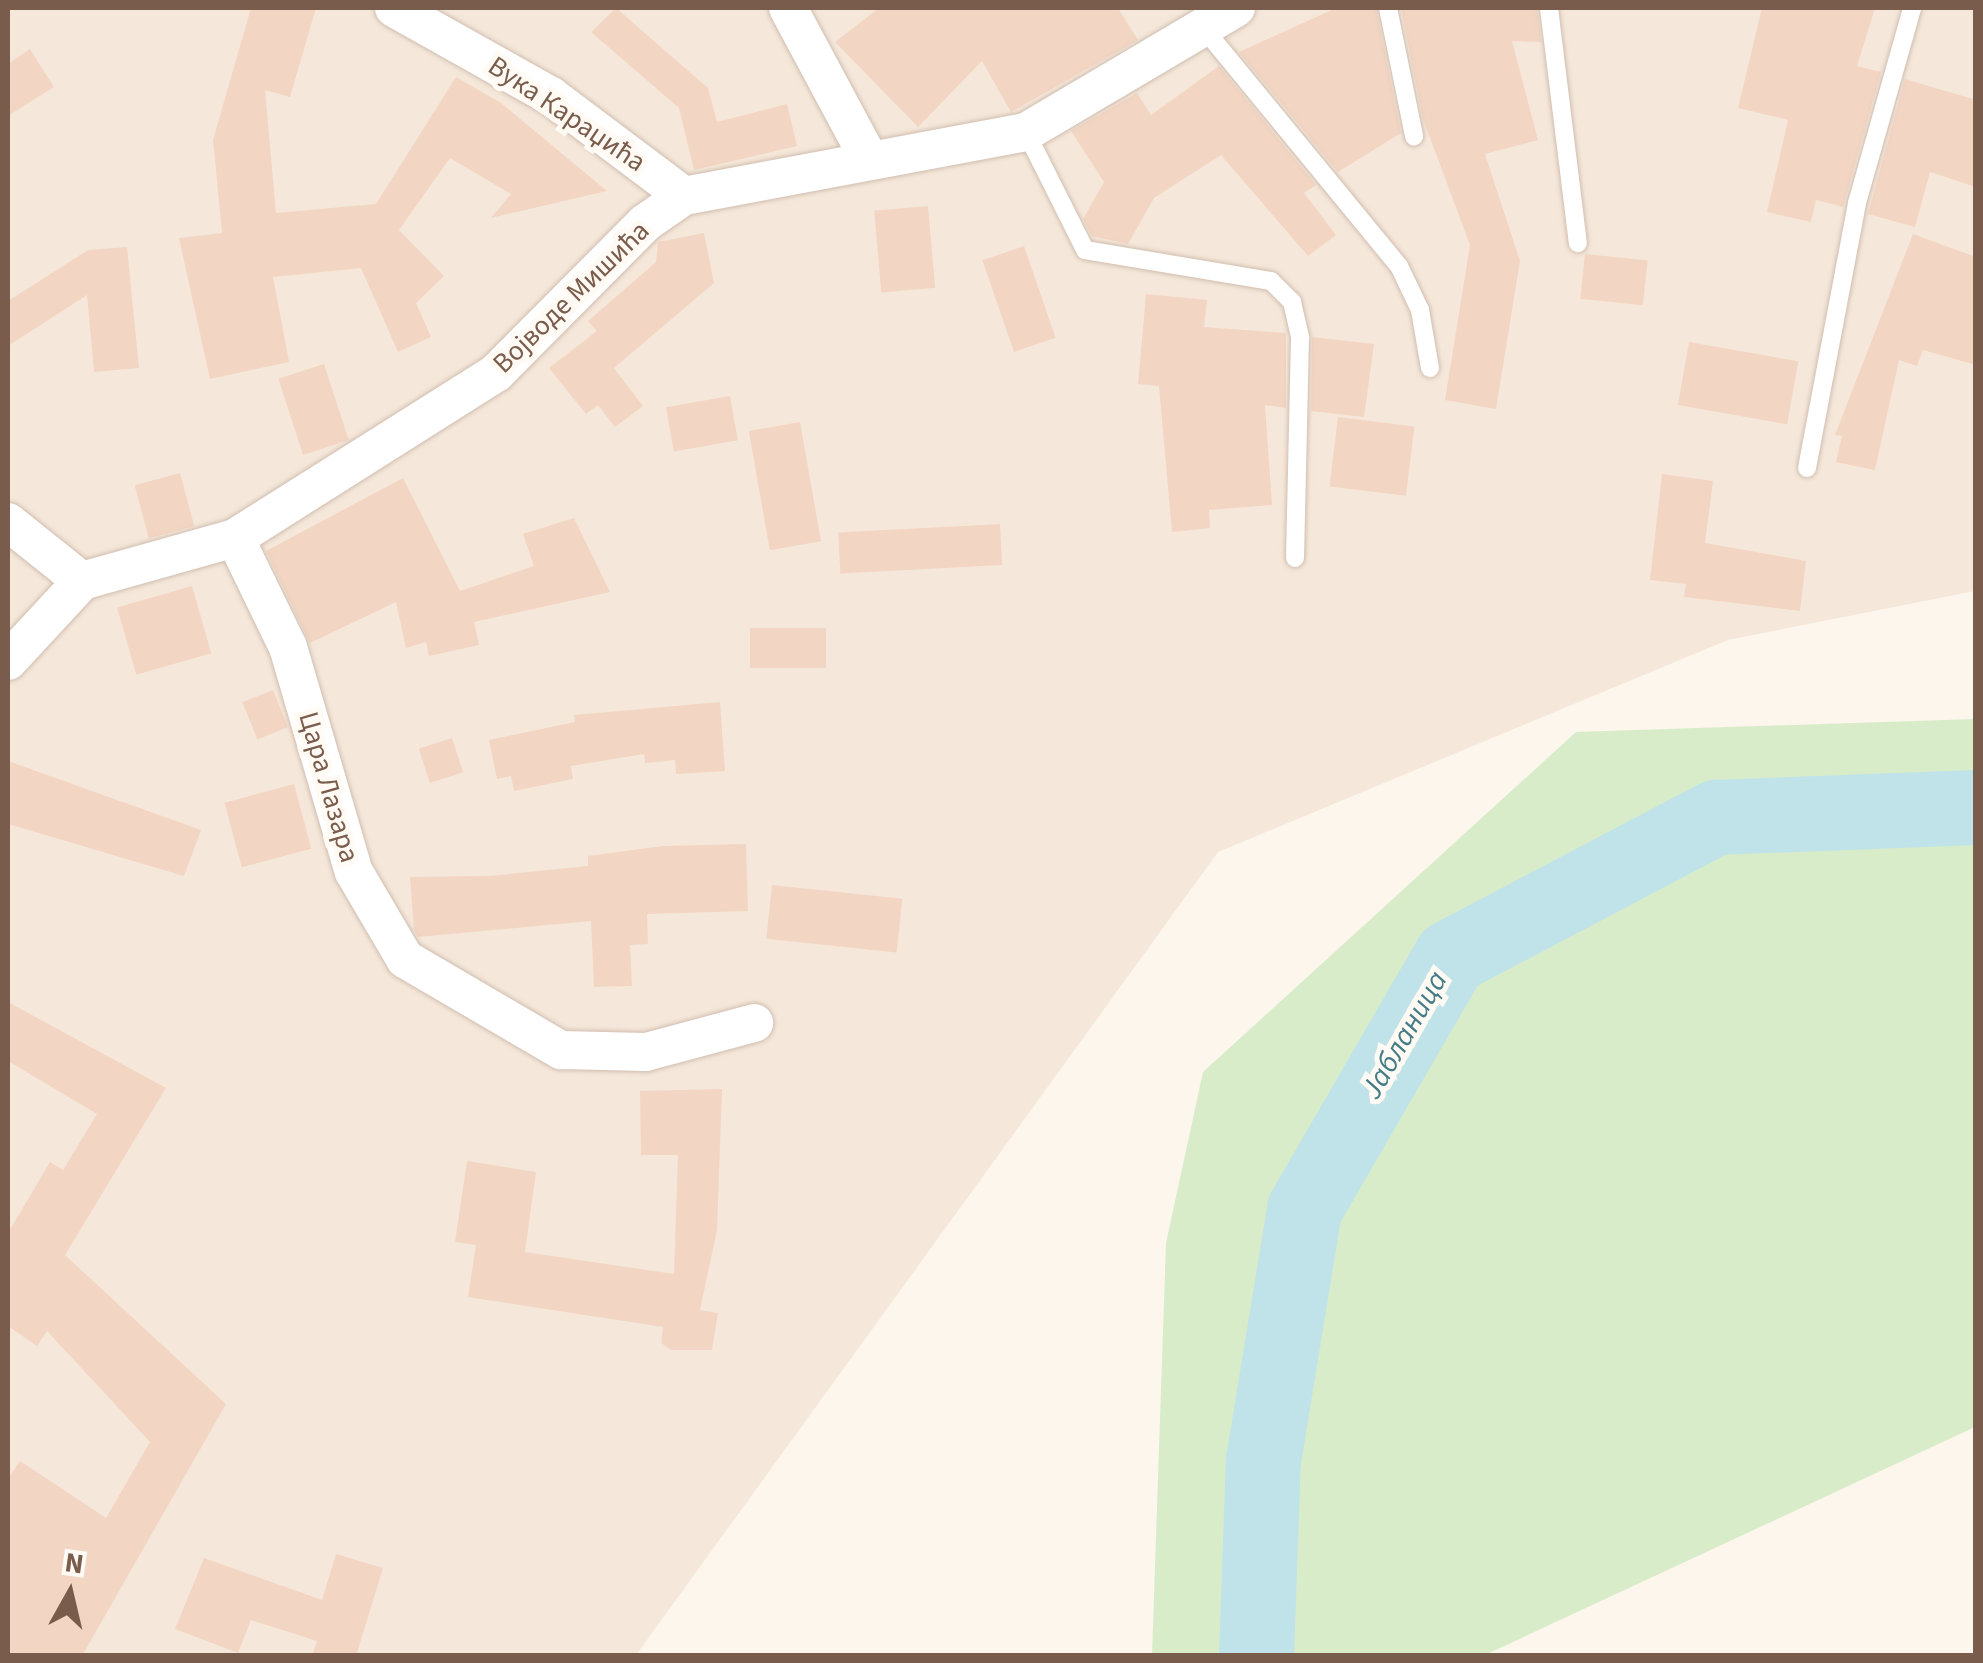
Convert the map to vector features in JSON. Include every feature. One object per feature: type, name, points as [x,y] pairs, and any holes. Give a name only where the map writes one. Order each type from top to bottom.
[{"type":"street","name":"Вука Караџића","points":[[394,8],[551,96],[684,196]]},
{"type":"street","points":[[788,8],[869,158]]},
{"type":"street","name":"Војводе Мишића","points":[[82,581],[235,538],[496,373],[645,223],[684,196],[869,158],[1026,132],[1205,30],[1236,8]]},
{"type":"street","points":[[8,522],[82,581],[8,661]]},
{"type":"street","name":"Цара Лазара","points":[[235,538],[288,647],[354,872],[405,960],[562,1050],[646,1052],[754,1023]]},
{"type":"lane","points":[[1388,8],[1414,136]]},
{"type":"lane","points":[[1549,8],[1578,243]]},
{"type":"lane","points":[[1807,468],[1857,203],[1912,8]]},
{"type":"lane","points":[[1205,30],[1399,266],[1420,310],[1430,368]]},
{"type":"lane","points":[[1026,132],[1086,250],[1257,278],[1292,302],[1300,338],[1295,558]]},
{"type":"shaded area","points":[[8,8],[1975,8],[1975,591],[1728,640],[1218,852],[636,1655],[8,1656]]},
{"type":"green space","points":[[1975,719],[1975,1427],[1485,1655],[1152,1655],[1166,1243],[1203,1072],[1576,732]]},
{"type":"building","points":[[251,8],[316,8],[290,97],[265,90],[276,213],[376,204],[456,77],[501,103],[607,191],[491,218],[511,194],[450,158],[399,230],[444,276],[416,303],[431,337],[398,352],[361,268],[273,277],[289,362],[210,379],[179,238],[222,233],[213,140]]},
{"type":"building","points":[[616,8],[708,88],[717,122],[787,104],[797,146],[694,170],[679,108],[591,32]]},
{"type":"building","points":[[879,8],[1118,8],[1138,40],[1011,112],[982,61],[918,127],[835,42]]},
{"type":"building","points":[[1336,8],[1376,8],[1401,133],[1338,172],[1239,52]]},
{"type":"building","points":[[1401,8],[1537,8],[1541,42],[1512,41],[1538,140],[1485,154],[1520,261],[1496,409],[1445,400],[1470,245],[1423,119]]},
{"type":"building","points":[[1762,8],[1875,8],[1857,66],[1881,72],[1843,207],[1816,200],[1811,222],[1767,212],[1788,120],[1738,108]]},
{"type":"building","points":[[30,49],[54,87],[8,116],[8,64]]},
{"type":"building","points":[[1219,66],[1316,185],[1304,193],[1336,235],[1308,256],[1221,155],[1154,198],[1128,244],[1092,236],[1083,219],[1104,182],[1071,131],[1137,93],[1151,115]]},
{"type":"building","points":[[1905,79],[1976,100],[1976,187],[1930,172],[1915,227],[1868,214]]},
{"type":"building","points":[[928,206],[935,288],[881,292],[874,211]]},
{"type":"building","points":[[704,233],[714,283],[614,368],[643,406],[615,427],[598,405],[586,414],[549,368],[597,331],[588,321],[656,262],[658,242]]},
{"type":"building","points":[[1913,234],[1976,257],[1976,365],[1923,350],[1917,366],[1899,360],[1875,470],[1836,462],[1842,436],[1835,435]]},
{"type":"building","points":[[1024,246],[1056,338],[1014,352],[982,260]]},
{"type":"building","points":[[127,247],[139,368],[94,372],[87,295],[8,346],[8,301],[88,250]]},
{"type":"building","points":[[1585,254],[1648,261],[1643,305],[1580,299]]},
{"type":"building","points":[[1146,294],[1207,300],[1204,327],[1286,333],[1286,408],[1265,405],[1272,505],[1209,510],[1210,528],[1172,532],[1159,386],[1138,384]]},
{"type":"building","points":[[1312,337],[1374,344],[1364,417],[1311,411]]},
{"type":"building","points":[[1689,342],[1798,361],[1787,424],[1678,405]]},
{"type":"building","points":[[324,364],[349,440],[303,455],[278,379]]},
{"type":"building","points":[[730,396],[738,440],[674,452],[666,407]]},
{"type":"building","points":[[1338,417],[1414,426],[1406,496],[1329,486]]},
{"type":"building","points":[[800,422],[821,541],[770,550],[749,431]]},
{"type":"building","points":[[180,473],[194,526],[149,538],[135,485]]},
{"type":"building","points":[[1662,474],[1713,481],[1705,543],[1806,561],[1800,611],[1684,597],[1686,584],[1650,580]]},
{"type":"building","points":[[403,478],[460,591],[534,566],[523,534],[574,518],[610,592],[474,622],[479,645],[429,656],[426,642],[406,648],[396,602],[310,643],[266,551]]},
{"type":"building","points":[[1000,524],[1002,565],[840,573],[838,532]]},
{"type":"building","points":[[192,586],[211,653],[136,675],[117,607]]},
{"type":"building","points":[[750,628],[826,628],[826,668],[750,668]]},
{"type":"building","points":[[273,690],[288,727],[257,739],[242,702]]},
{"type":"building","points":[[720,702],[725,771],[676,774],[675,760],[645,763],[644,754],[571,766],[573,779],[514,791],[511,776],[497,779],[489,740],[575,722],[574,715]]},
{"type":"building","points":[[452,738],[463,772],[430,783],[419,749]]},
{"type":"building","points":[[8,761],[201,830],[184,876],[8,824]]},
{"type":"building","points":[[294,784],[311,849],[242,867],[224,803]]},
{"type":"building","points":[[746,844],[748,911],[647,914],[648,944],[630,945],[632,986],[594,987],[591,921],[418,937],[414,930],[410,877],[489,876],[588,866],[588,856],[663,846]]},
{"type":"building","points":[[772,885],[902,899],[897,952],[766,939]]},
{"type":"building","points":[[8,1002],[166,1088],[65,1255],[226,1404],[82,1656],[8,1656],[8,1479],[20,1461],[106,1518],[150,1442],[47,1331],[37,1346],[8,1326],[8,1233],[50,1162],[63,1170],[97,1114],[8,1061]]},
{"type":"building","points":[[722,1089],[717,1230],[700,1310],[718,1313],[712,1350],[671,1350],[661,1343],[663,1327],[468,1297],[476,1245],[455,1242],[467,1161],[536,1172],[525,1252],[674,1274],[678,1155],[641,1155],[640,1091]]},
{"type":"building","points":[[336,1554],[383,1568],[356,1656],[312,1656],[317,1641],[251,1620],[238,1653],[175,1629],[204,1558],[322,1600]]},
{"type":"waterway","name":"Јабланица","points":[[1256,1656],[1263,1460],[1304,1209],[1450,957],[1716,817],[1976,807]]}]
